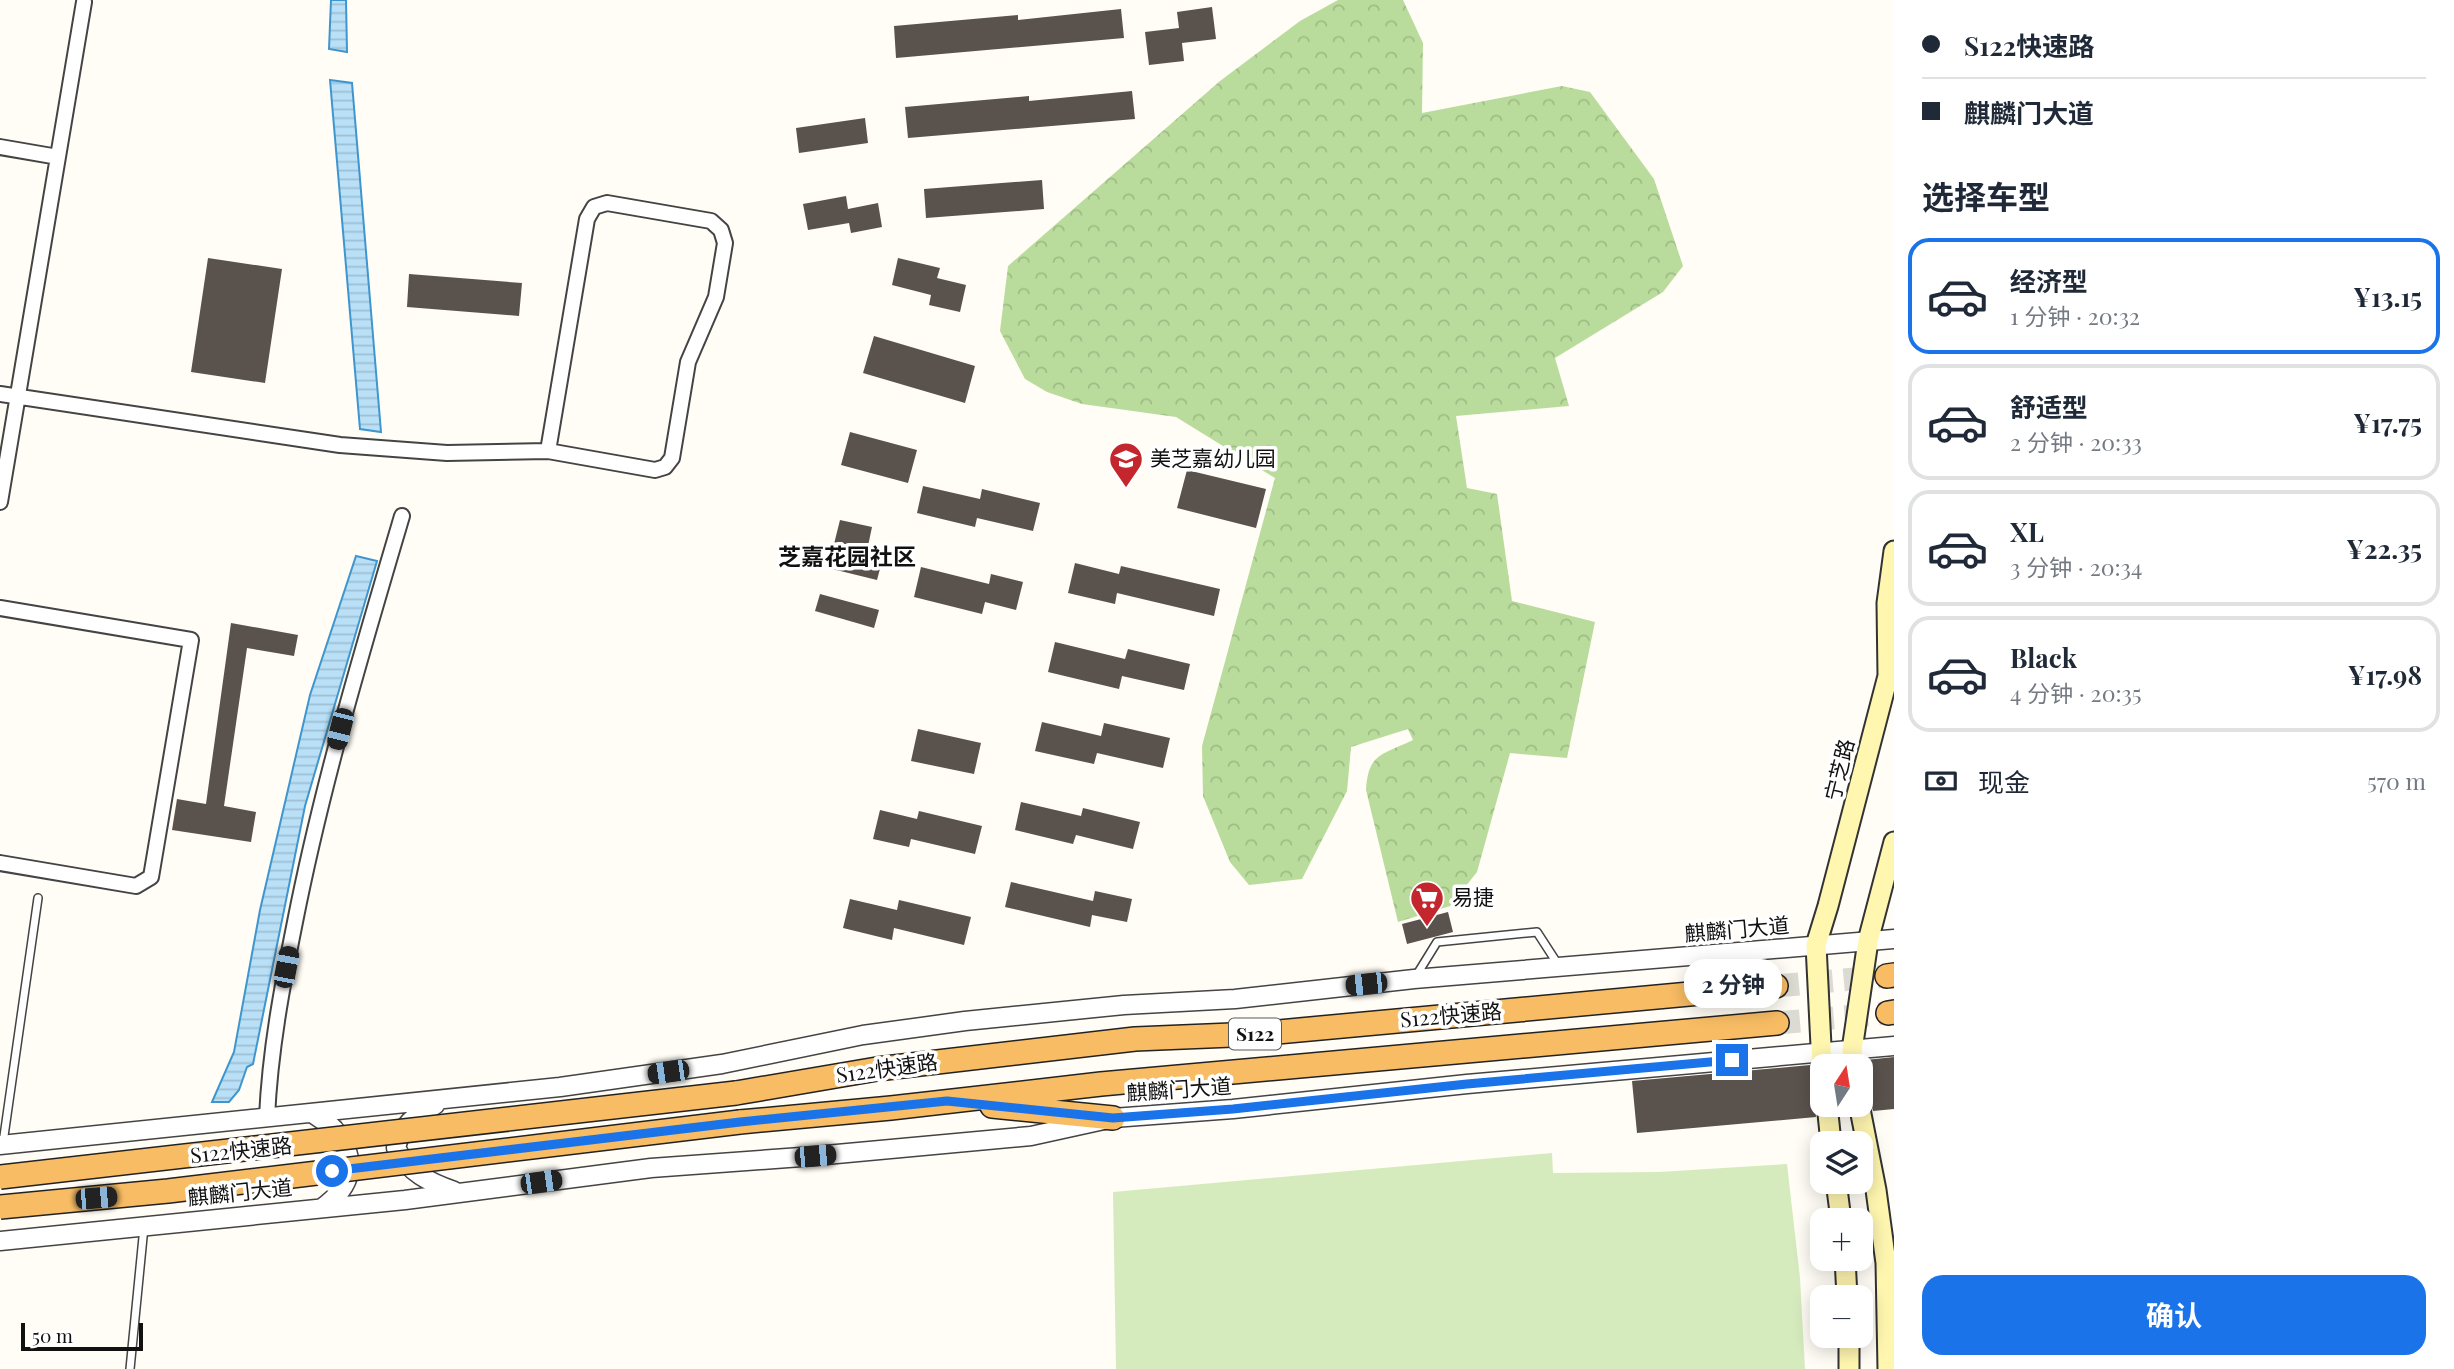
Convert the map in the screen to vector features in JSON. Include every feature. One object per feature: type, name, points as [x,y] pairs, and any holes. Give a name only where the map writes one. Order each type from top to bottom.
[{"type":"highway","name":"S122快速路","points":[[0,1177],[736,1093],[877,1069],[1135,1039],[1256,1034],[1776,986]]},
{"type":"highway","name":"S122快速路","points":[[0,1207],[182,1189],[740,1122],[1101,1084],[1777,1023]]},
{"type":"highway","points":[[947,1101],[1113,1118]]},
{"type":"main road","name":"宁芝路","points":[[1821,1054],[1816,945],[1832,894],[1888,676],[1894,551]]},
{"type":"main road","points":[[1854,1054],[1868,941],[1894,842]]},
{"type":"main road","points":[[1862,1117],[1876,1190],[1886,1263],[1888,1369]]},
{"type":"main road","points":[[1849,1348],[1849,1369]]},
{"type":"street","points":[[0,502],[84,2]]},
{"type":"street","points":[[0,147],[58,158]]},
{"type":"street","points":[[0,394],[340,445],[447,453],[548,451],[655,470],[665,467],[672,458],[688,362],[716,296],[725,243],[721,230],[711,221],[607,203],[594,207],[587,219],[548,451]]},
{"type":"street","points":[[258,1118],[309,849],[352,681],[402,516]]},
{"type":"street","points":[[0,608],[191,640],[151,877],[136,886],[0,863]]},
{"type":"street","name":"麒麟门大道","points":[[2,1145],[560,1087],[722,1064],[863,1035],[965,1021],[1124,1005],[1235,999],[1560,966],[1894,939]]},
{"type":"street","points":[[1867,1054],[1894,1046]]},
{"type":"street","name":"麒麟门大道","points":[[0,1241],[458,1193],[652,1168],[1031,1136],[1113,1118],[1233,1109],[1467,1084],[1810,1060]]},
{"type":"street","points":[[447,1099],[415,1114],[398,1138],[396,1147],[400,1157],[424,1180],[458,1193]]},
{"type":"street","points":[[312,1113],[333,1128],[348,1154],[348,1182],[339,1196],[323,1208]]},
{"type":"lane","points":[[2,1145],[38,898]]},
{"type":"lane","points":[[1414,979],[1437,942],[1537,932],[1560,966]]},
{"type":"lane","points":[[130,1369],[144,1226]]},
{"type":"green space","points":[[1338,0],[1403,0],[1423,43],[1422,113],[1562,86],[1590,92],[1654,179],[1683,266],[1663,292],[1555,358],[1569,406],[1456,416],[1467,488],[1497,494],[1512,601],[1595,622],[1567,758],[1510,753],[1477,872],[1450,906],[1398,922],[1366,790],[1367,778],[1374,762],[1385,753],[1413,740],[1408,729],[1351,747],[1347,791],[1302,879],[1249,885],[1230,862],[1203,796],[1202,746],[1275,478],[1176,417],[1082,404],[1047,392],[1025,379],[1000,331],[1008,266],[1220,81],[1300,21]]},
{"type":"green space","points":[[1552,1153],[1553,1173],[1659,1172],[1787,1164],[1800,1278],[1805,1369],[1116,1369],[1113,1192]]},
{"type":"water","points":[[331,0],[346,0],[347,52],[329,49]]},
{"type":"water","points":[[330,80],[352,83],[381,432],[360,429]]},
{"type":"water","points":[[356,556],[377,561],[305,806],[253,1064],[247,1067],[239,1090],[229,1102],[212,1102],[234,1052],[260,910],[310,695]]},
{"type":"building","points":[[1212,7],[1216,39],[1182,43],[1184,61],[1149,65],[1145,32],[1179,28],[1177,12]]},
{"type":"building","points":[[1121,9],[1124,38],[896,58],[894,26],[1018,15],[1018,20]]},
{"type":"building","points":[[1132,91],[1135,119],[908,138],[905,107],[1029,96],[1029,101]]},
{"type":"building","points":[[865,118],[868,143],[799,153],[796,128]]},
{"type":"building","points":[[1042,180],[1044,209],[926,218],[924,189]]},
{"type":"building","points":[[846,196],[848,209],[878,203],[882,227],[851,233],[849,223],[808,230],[803,204]]},
{"type":"building","points":[[208,258],[282,269],[265,383],[191,372]]},
{"type":"building","points":[[898,258],[940,268],[937,278],[966,285],[960,312],[929,305],[931,295],[892,285]]},
{"type":"building","points":[[409,274],[522,283],[519,316],[407,307]]},
{"type":"building","points":[[874,336],[975,366],[965,403],[863,373]]},
{"type":"building","points":[[850,432],[917,450],[908,483],[841,465]]},
{"type":"building","points":[[1187,470],[1266,489],[1256,528],[1177,508]]},
{"type":"building","points":[[923,486],[980,499],[982,489],[1040,503],[1033,531],[977,518],[975,527],[917,513]]},
{"type":"building","points":[[840,520],[872,527],[868,546],[885,550],[877,580],[828,568]]},
{"type":"building","points":[[1075,563],[1119,574],[1121,566],[1220,589],[1214,616],[1117,593],[1115,604],[1068,593]]},
{"type":"building","points":[[921,567],[989,584],[991,574],[1023,582],[1016,610],[985,602],[982,614],[914,597]]},
{"type":"building","points":[[820,594],[879,610],[874,628],[815,611]]},
{"type":"building","points":[[231,623],[298,635],[294,656],[247,648],[224,806],[256,812],[251,842],[172,830],[177,799],[206,804]]},
{"type":"building","points":[[1055,642],[1125,659],[1128,649],[1190,664],[1184,690],[1122,676],[1119,689],[1048,672]]},
{"type":"building","points":[[1042,722],[1101,736],[1104,723],[1170,738],[1163,768],[1097,753],[1094,764],[1035,751]]},
{"type":"building","points":[[918,729],[981,743],[974,774],[911,761]]},
{"type":"building","points":[[1021,802],[1081,816],[1083,808],[1140,822],[1133,849],[1076,835],[1073,844],[1015,830]]},
{"type":"building","points":[[880,810],[917,819],[919,811],[982,826],[975,854],[911,839],[909,847],[873,839]]},
{"type":"building","points":[[1011,882],[1093,901],[1095,891],[1132,899],[1127,922],[1092,915],[1090,927],[1005,907]]},
{"type":"building","points":[[850,899],[897,910],[899,900],[971,917],[964,945],[894,928],[892,940],[843,928]]},
{"type":"building","name":"易捷","points":[[1448,912],[1453,932],[1407,944],[1402,924]]},
{"type":"building","points":[[1894,1057],[1894,1109],[1873,1111],[1873,1059]]},
{"type":"building","points":[[1810,1065],[1810,1117],[1816,1117],[1637,1133],[1632,1081]]},
{"type":"tunnel","points":[[1776,986],[1887,976]]},
{"type":"tunnel","points":[[1777,1023],[1888,1013]]},
{"type":"place","name":"美芝嘉幼儿园","points":[[1126,489]]},
{"type":"place","name":"易捷","points":[[1427,928]]},
{"type":"district","name":"芝嘉花园社区","points":[[847,557]]},
{"type":"route","points":[[332,1171],[740,1122],[947,1101],[1113,1118],[1233,1109],[1732,1060]]}]
